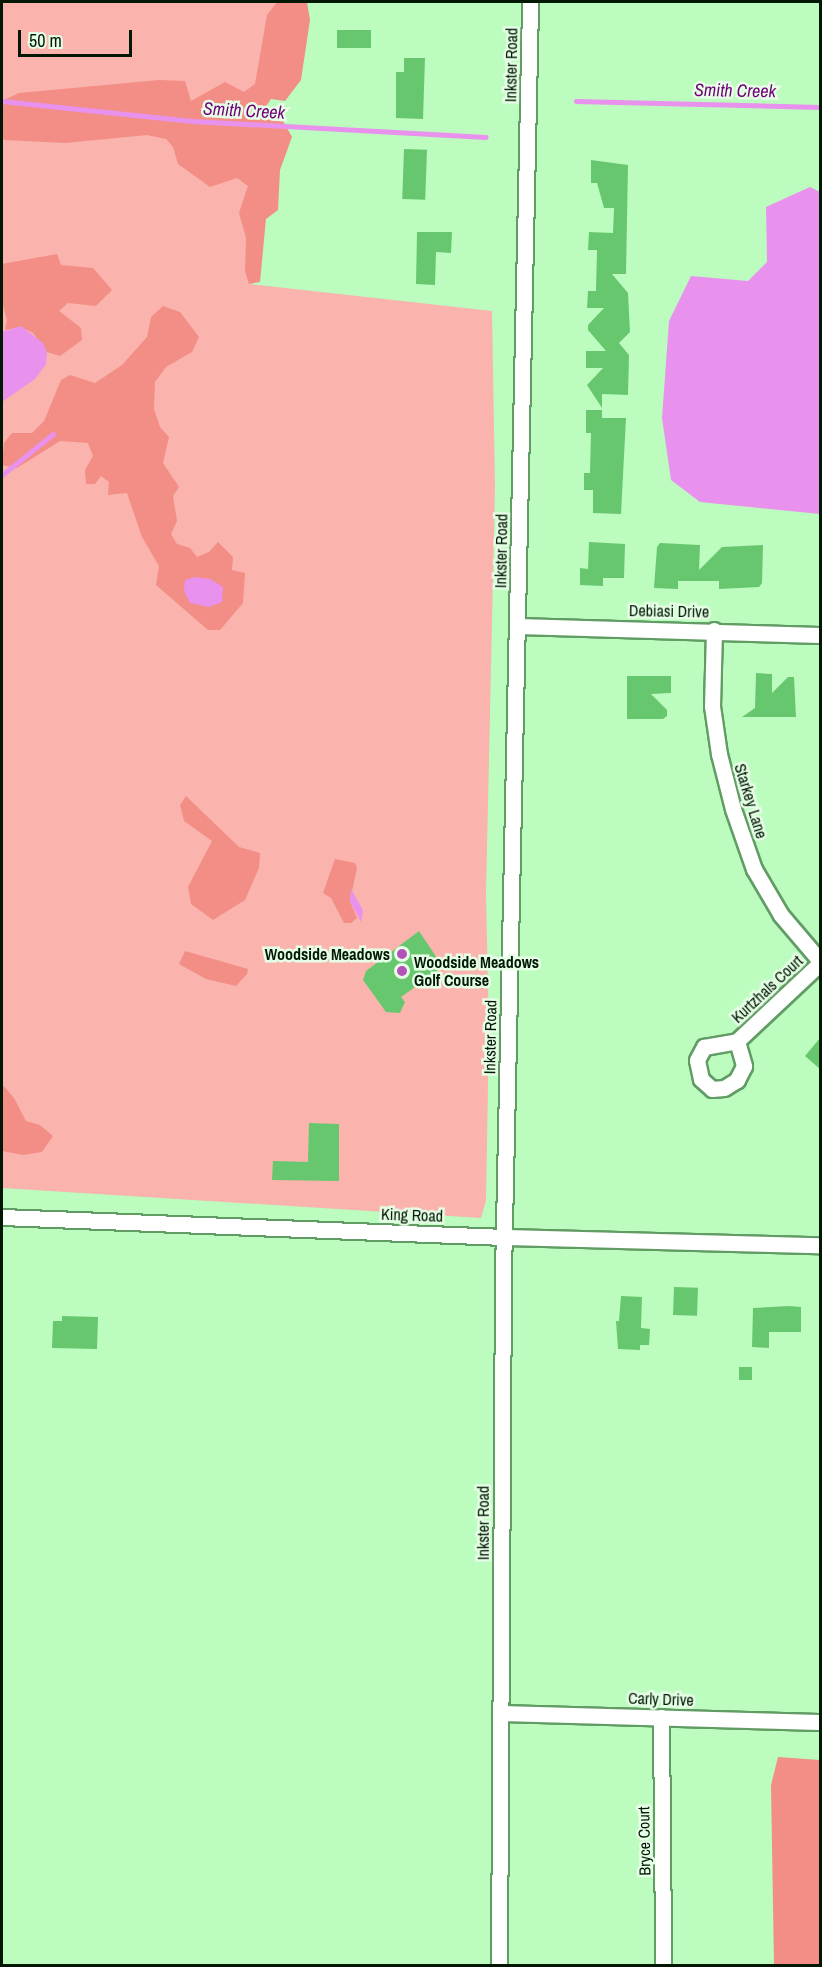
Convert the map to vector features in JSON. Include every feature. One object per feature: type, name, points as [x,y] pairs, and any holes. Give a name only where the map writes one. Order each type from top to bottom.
[{"type":"street","name":"Inkster Road","points":[[499,1965],[504,1237],[530,2]]},
{"type":"street","name":"Debiasi Drive","points":[[517,626],[714,630],[820,635]]},
{"type":"street","name":"Starkey Lane","points":[[714,630],[712,706],[719,754],[733,809],[754,868],[781,915],[820,962]]},
{"type":"street","name":"Kurtzhals Court","points":[[737,1041],[820,962]]},
{"type":"street","name":"King Road","points":[[2,1217],[504,1237],[820,1245]]},
{"type":"street","name":"Carly Drive","points":[[500,1713],[820,1722]]},
{"type":"street","name":"Bryce Court","points":[[661,1717],[663,1965]]},
{"type":"shaded area","name":"Woodside Meadows Golf Course","points":[[2,2],[277,2],[249,284],[492,311],[495,487],[486,894],[489,1028],[486,1201],[481,1218],[2,1188]]},
{"type":"shaded area","points":[[277,2],[307,2],[310,20],[301,80],[285,101],[271,99],[267,105],[271,118],[283,121],[292,137],[280,170],[278,210],[266,219],[260,282],[249,284],[245,271],[246,238],[239,213],[248,186],[237,178],[210,187],[178,164],[173,147],[166,139],[147,135],[65,143],[4,140],[2,136],[2,101],[19,93],[159,80],[185,81],[191,101],[225,82],[244,92],[255,84],[267,15]]},
{"type":"shaded area","points":[[810,187],[820,192],[820,514],[700,502],[671,480],[662,418],[669,321],[691,276],[748,281],[767,262],[766,207]]},
{"type":"shaded area","points":[[57,254],[61,265],[93,268],[112,290],[96,306],[68,303],[59,311],[81,328],[82,340],[60,356],[47,352],[33,333],[21,327],[5,330],[7,320],[2,302],[2,264]]},
{"type":"shaded area","points":[[163,306],[180,312],[199,337],[192,352],[166,367],[155,382],[154,409],[160,427],[169,437],[163,463],[179,487],[173,496],[177,521],[171,534],[177,544],[190,548],[197,557],[209,552],[218,542],[233,557],[232,570],[245,573],[243,603],[220,630],[208,630],[156,585],[159,566],[142,537],[127,493],[108,495],[109,482],[101,476],[95,484],[86,484],[85,470],[93,456],[88,443],[60,441],[17,468],[2,465],[4,443],[12,433],[32,433],[44,421],[61,380],[70,375],[95,383],[122,365],[147,337],[151,317]]},
{"type":"shaded area","points":[[21,326],[43,343],[47,352],[46,364],[35,379],[2,402],[2,332]]},
{"type":"shaded area","points":[[195,577],[210,579],[223,587],[222,602],[209,607],[190,603],[184,591],[185,580]]},
{"type":"shaded area","points":[[186,796],[239,847],[260,853],[259,868],[245,900],[213,920],[191,904],[188,887],[212,841],[184,821],[180,805]]},
{"type":"shaded area","points":[[335,859],[355,863],[357,868],[350,901],[357,918],[351,923],[344,923],[331,898],[323,893]]},
{"type":"shaded area","points":[[351,889],[363,910],[361,922],[350,901]]},
{"type":"shaded area","points":[[185,951],[248,969],[247,974],[236,986],[206,979],[179,964]]},
{"type":"shaded area","points":[[2,1084],[14,1098],[26,1121],[40,1125],[53,1136],[42,1152],[23,1155],[2,1151]]},
{"type":"shaded area","points":[[778,1757],[820,1760],[820,1965],[774,1965],[771,1785]]},
{"type":"building","points":[[337,30],[371,30],[371,48],[337,48]]},
{"type":"building","points":[[404,58],[425,58],[423,119],[396,118],[396,72],[404,72]]},
{"type":"building","points":[[404,149],[427,150],[425,200],[402,199]]},
{"type":"building","points":[[591,160],[628,165],[626,274],[612,274],[628,293],[630,332],[619,343],[629,355],[628,395],[602,394],[602,408],[587,385],[603,368],[586,368],[586,351],[606,351],[588,330],[588,325],[604,308],[587,308],[588,291],[596,291],[597,250],[588,250],[589,232],[613,233],[614,208],[604,208],[597,183],[591,183]]},
{"type":"building","points":[[417,232],[452,232],[451,253],[436,252],[435,285],[416,284]]},
{"type":"building","points":[[586,410],[602,410],[602,418],[626,418],[621,514],[593,513],[593,490],[584,490],[584,473],[590,473],[591,433],[586,433]]},
{"type":"building","points":[[589,542],[625,544],[624,578],[603,578],[603,586],[580,585],[580,568],[588,569]]},
{"type":"building","points":[[660,543],[700,545],[699,570],[722,547],[763,545],[762,583],[759,587],[719,589],[719,581],[678,581],[678,589],[654,588],[657,547]]},
{"type":"building","points":[[756,673],[772,674],[772,693],[788,677],[794,677],[796,717],[742,717],[755,708]]},
{"type":"building","points":[[627,676],[671,676],[671,693],[651,694],[667,710],[667,716],[663,719],[627,719]]},
{"type":"building","name":"Woodside Meadows Golf Course","points":[[419,931],[443,967],[401,997],[405,1002],[400,1013],[386,1012],[363,980],[366,971]]},
{"type":"building","points":[[820,1038],[820,1069],[805,1056]]},
{"type":"building","points":[[309,1123],[339,1124],[339,1181],[272,1180],[273,1161],[308,1162]]},
{"type":"building","points":[[674,1287],[698,1288],[697,1316],[673,1315]]},
{"type":"building","points":[[621,1296],[642,1297],[641,1328],[650,1329],[649,1345],[640,1345],[640,1350],[618,1349],[616,1321],[619,1321]]},
{"type":"building","points":[[801,1307],[801,1332],[769,1332],[769,1348],[752,1347],[753,1308]]},
{"type":"building","points":[[62,1316],[98,1317],[97,1349],[52,1348],[53,1321],[62,1321]]},
{"type":"building","points":[[739,1367],[752,1367],[752,1380],[739,1380]]},
{"type":"waterway","name":"Smith Creek","points":[[2,101],[192,121],[486,137]]},
{"type":"waterway","name":"Smith Creek","points":[[576,101],[820,107]]},
{"type":"waterway","points":[[2,475],[53,434]]},
{"type":"place","name":"Woodside Meadows","points":[[402,954]]},
{"type":"place","name":"Woodside Meadows Golf Course","points":[[402,971]]}]
